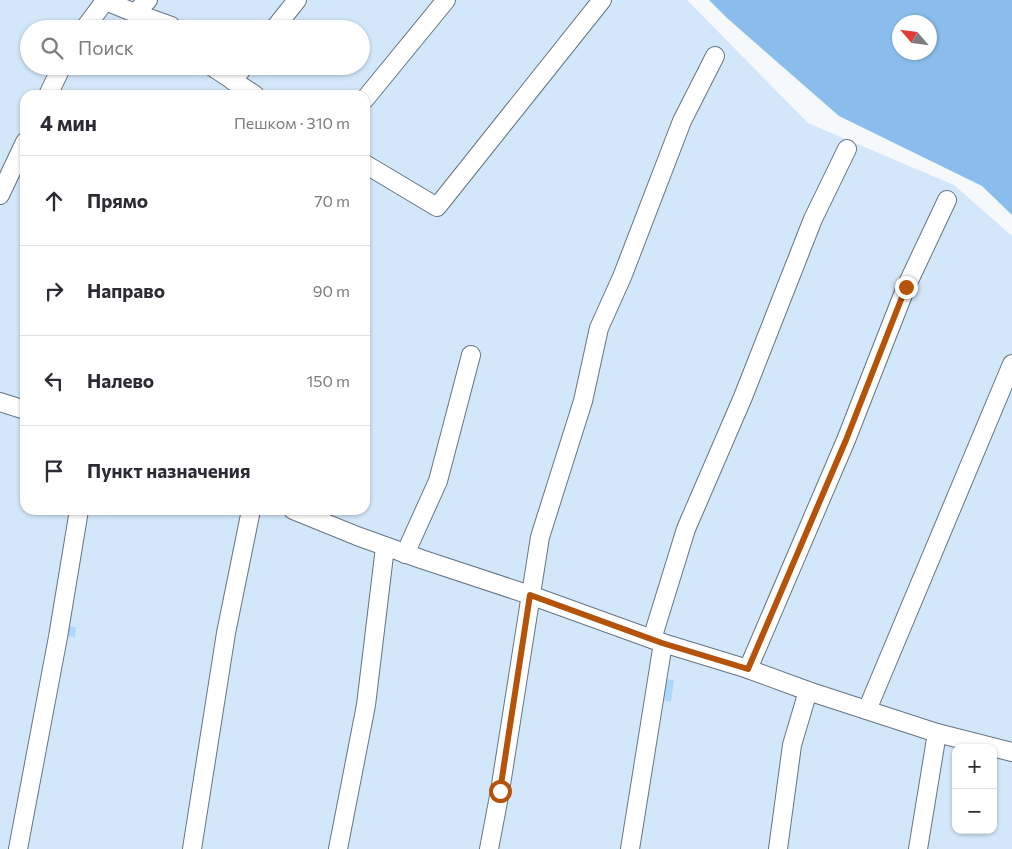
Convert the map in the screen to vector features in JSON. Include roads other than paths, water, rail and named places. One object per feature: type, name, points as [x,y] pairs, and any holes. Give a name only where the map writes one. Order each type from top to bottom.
[{"type":"street","points":[[134,13],[148,0]]},
{"type":"street","points":[[281,20],[296,0]]},
{"type":"street","points":[[370,93],[446,0]]},
{"type":"street","points":[[370,167],[437,207],[602,0]]},
{"type":"street","points":[[90,20],[104,1],[154,20]]},
{"type":"street","points":[[488,849],[500,791],[540,537],[583,401],[599,328],[622,277],[682,121],[714,56]]},
{"type":"street","points":[[50,90],[58,75]]},
{"type":"street","points":[[224,75],[247,90]]},
{"type":"street","points":[[233,81],[237,75]]},
{"type":"street","points":[[630,849],[657,641],[686,529],[742,397],[813,220],[847,149]]},
{"type":"street","points":[[0,195],[20,153]]},
{"type":"street","points":[[748,669],[846,440],[906,287],[947,200]]},
{"type":"street","points":[[405,554],[438,481],[471,355]]},
{"type":"street","points":[[867,710],[1012,364]]},
{"type":"street","points":[[0,402],[20,408]]},
{"type":"street","points":[[18,849],[58,637],[78,515]]},
{"type":"street","points":[[192,849],[226,633],[250,515]]},
{"type":"street","points":[[305,515],[385,547],[530,595],[657,641],[748,669],[808,691],[937,733],[1012,752]]},
{"type":"street","points":[[338,849],[366,705],[385,547]]},
{"type":"street","points":[[778,849],[792,745],[808,691]]},
{"type":"street","points":[[918,849],[937,733]]}]
